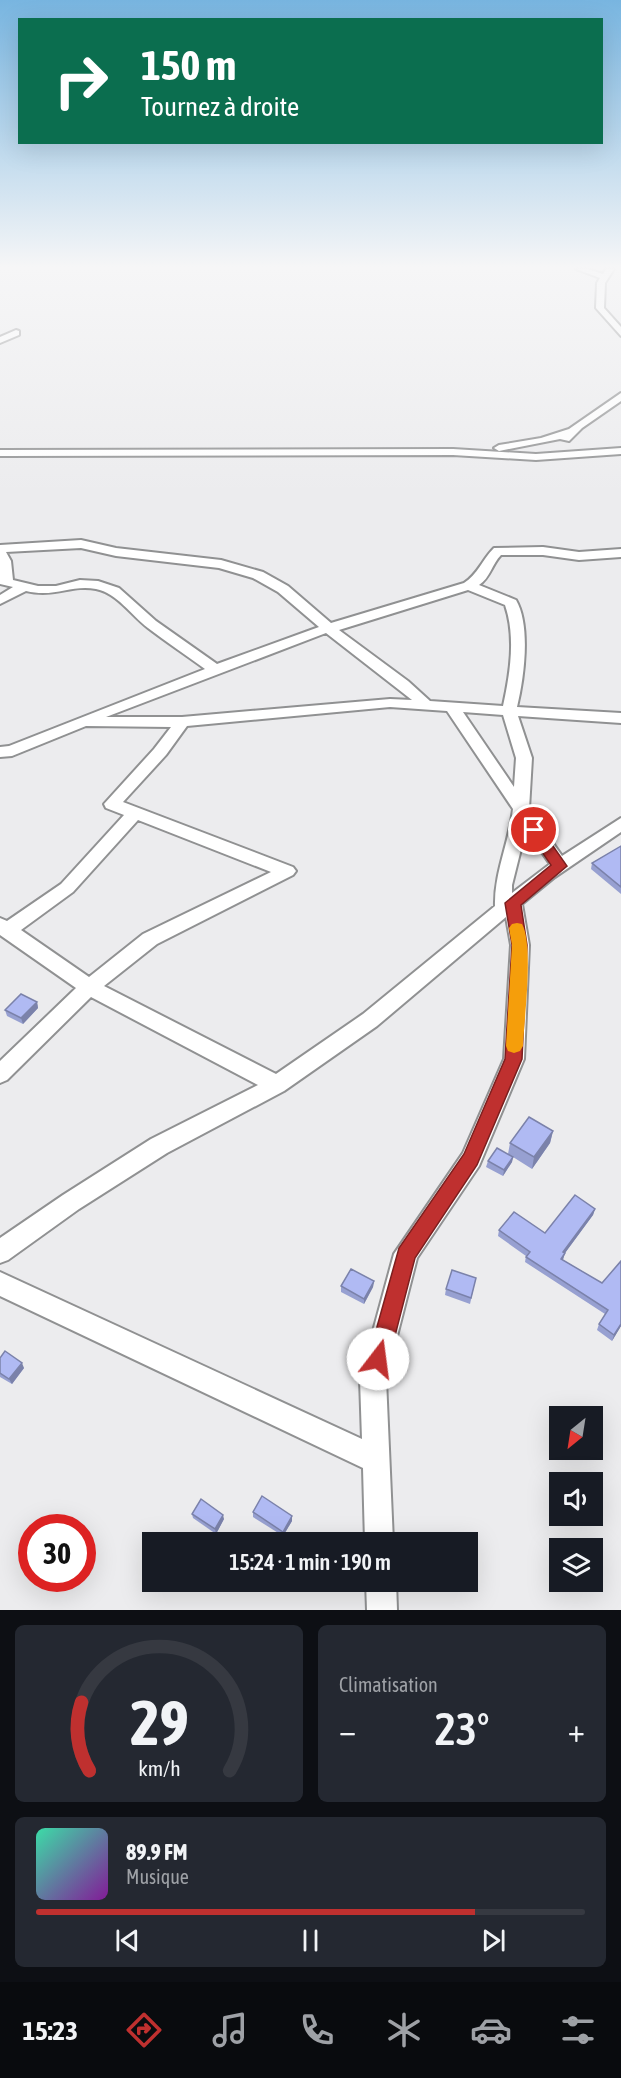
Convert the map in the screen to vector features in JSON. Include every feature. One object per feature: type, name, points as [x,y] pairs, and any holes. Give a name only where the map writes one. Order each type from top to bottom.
[{"type":"street","points":[[536,457],[555,448],[572,432],[621,396]]},
{"type":"street","points":[[453,452],[543,441],[572,432]]},
{"type":"street","points":[[0,453],[453,452],[536,457],[621,451]]},
{"type":"street","points":[[218,671],[151,624],[114,591],[98,585],[80,584],[56,590],[24,587],[4,581],[5,561],[0,551],[81,544],[116,552],[220,564],[258,575],[283,589],[328,628],[403,684],[427,705]]},
{"type":"street","points":[[0,753],[12,751],[79,722],[328,628],[469,586],[481,578],[489,560],[498,551],[543,551],[579,556],[621,554]]},
{"type":"street","points":[[379,1532],[373,1379],[406,1254],[471,1159],[514,1059],[520,945],[503,885],[521,812],[524,758],[509,711],[518,672],[515,615],[511,603],[469,586]]},
{"type":"street","points":[[0,600],[24,587]]},
{"type":"street","points":[[79,722],[182,722],[390,703],[453,709],[621,718]]},
{"type":"street","points":[[453,709],[521,812],[560,866]]},
{"type":"street","points":[[0,1074],[89,987],[150,939],[287,871],[112,804],[160,753],[182,722]]},
{"type":"street","points":[[135,813],[67,888],[4,927],[89,987],[277,1085]]},
{"type":"street","points":[[0,1252],[71,1202],[159,1146],[277,1085],[370,1020],[435,964],[560,866],[621,824]]},
{"type":"street","points":[[0,1284],[376,1460]]},
{"type":"street","points":[[381,1592],[382,1610]]},
{"type":"building","points":[[621,846],[621,887],[592,863]]},
{"type":"building","points":[[21,994],[37,1002],[21,1018],[5,1010]]},
{"type":"building","points":[[529,1117],[553,1131],[534,1157],[510,1143]]},
{"type":"building","points":[[497,1148],[513,1157],[504,1170],[488,1161]]},
{"type":"building","points":[[575,1195],[595,1209],[563,1252],[565,1253],[561,1259],[602,1283],[621,1261],[621,1324],[614,1335],[599,1324],[608,1310],[526,1257],[530,1252],[499,1230],[514,1212],[545,1233]]},
{"type":"building","points":[[351,1269],[374,1281],[364,1299],[341,1286]]},
{"type":"building","points":[[452,1270],[476,1278],[471,1298],[446,1289]]},
{"type":"building","points":[[5,1351],[22,1363],[9,1379],[0,1373],[0,1358]]},
{"type":"building","points":[[262,1496],[292,1516],[283,1532],[253,1512]]},
{"type":"building","points":[[201,1499],[223,1515],[215,1529],[192,1514]]},
{"type":"slow traffic","points":[[514,1046],[520,945],[517,928]]},
{"type":"route","points":[[378,1359],[406,1254],[471,1159],[514,1059],[520,945],[513,903],[560,866],[534,830]]}]
